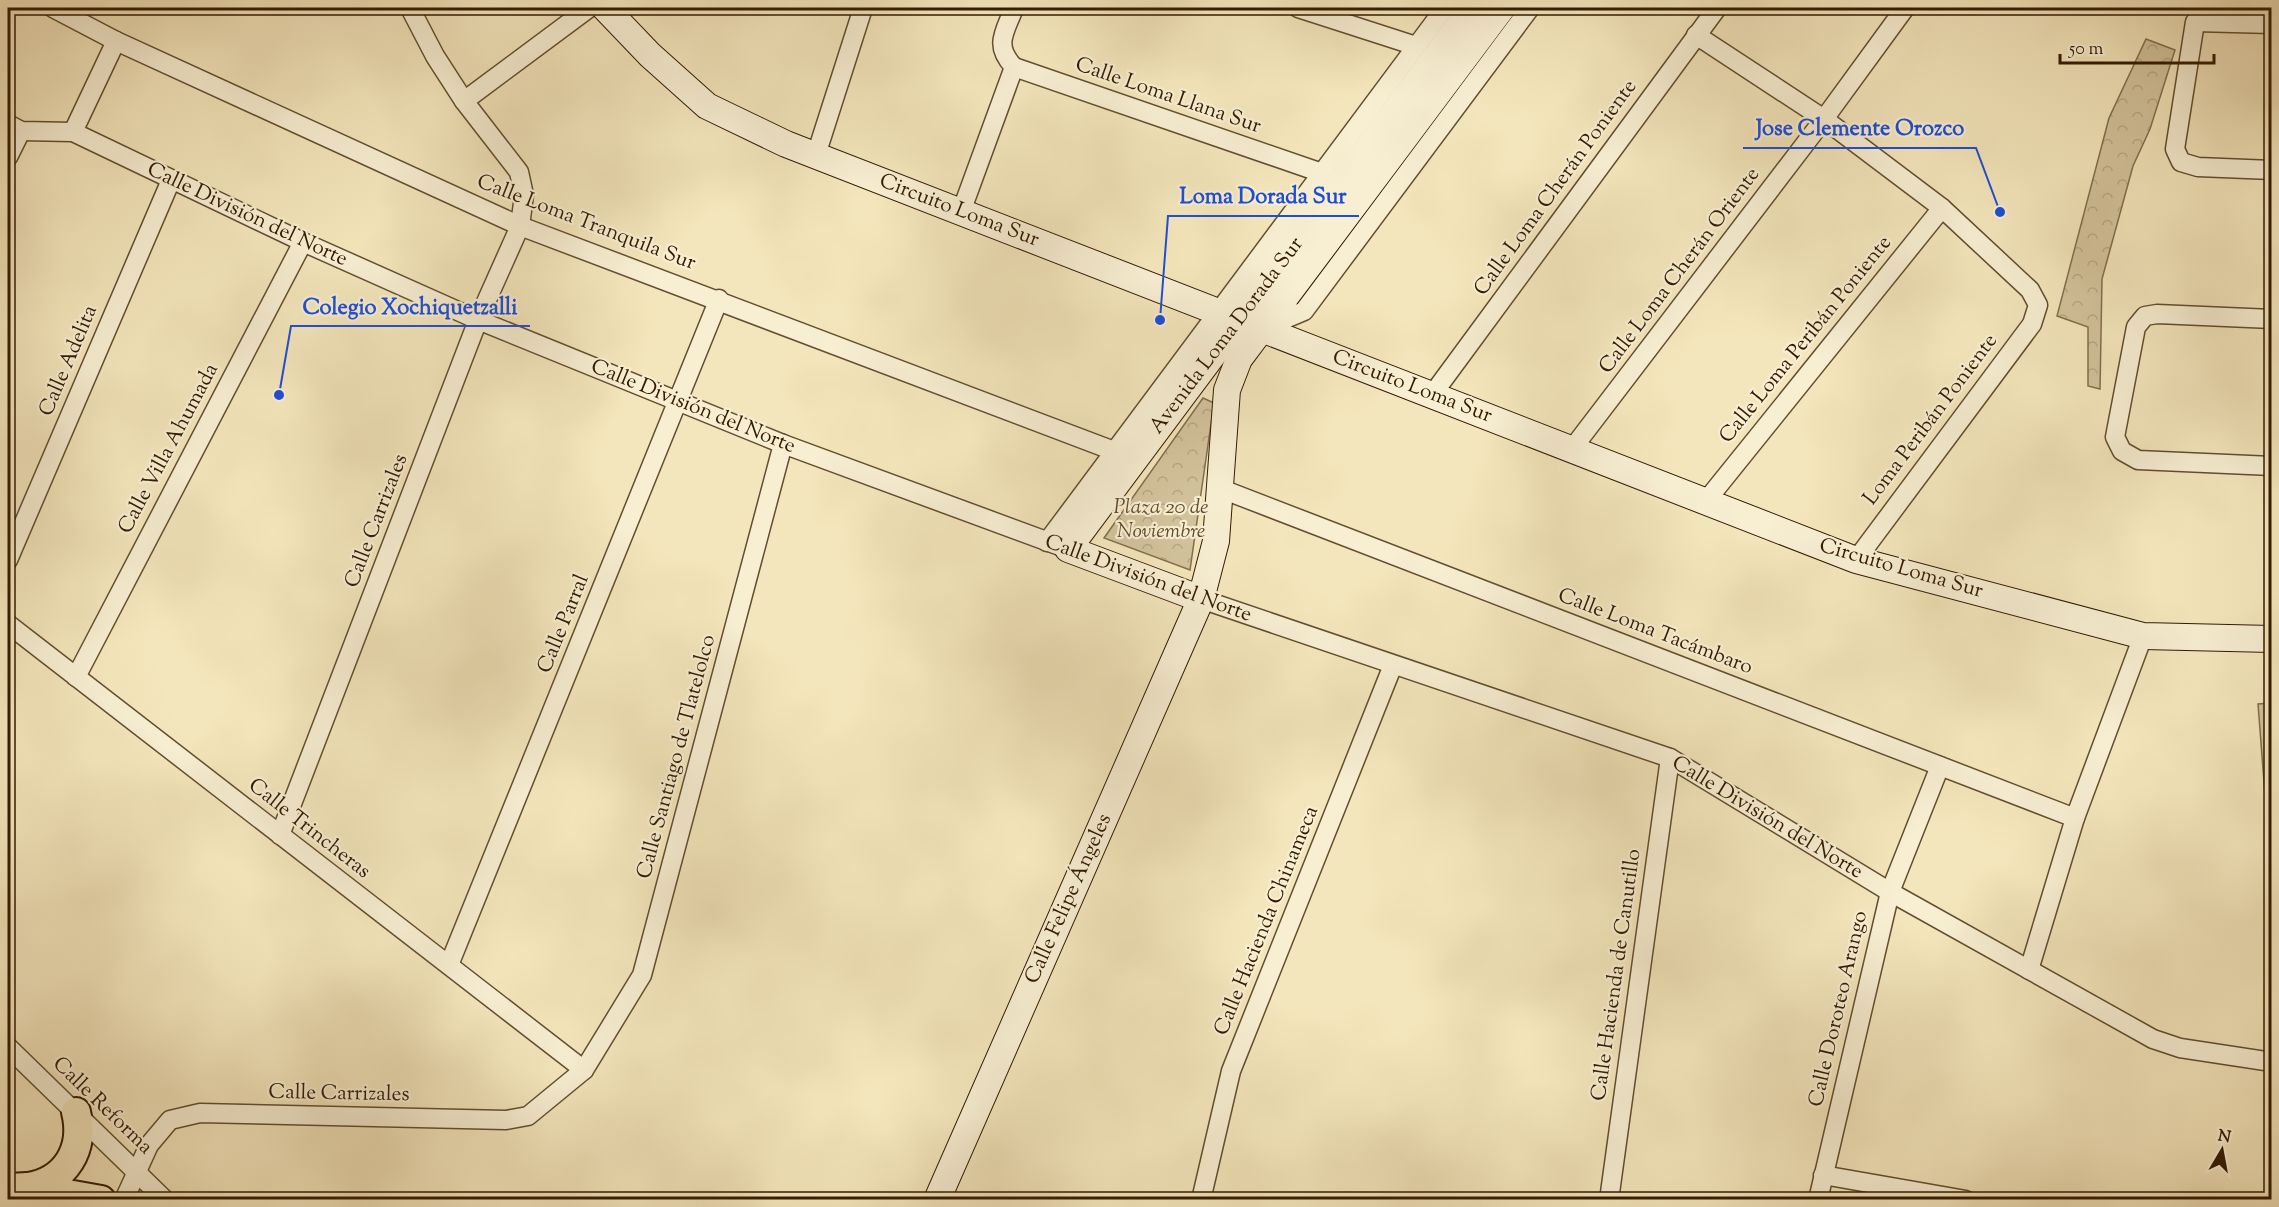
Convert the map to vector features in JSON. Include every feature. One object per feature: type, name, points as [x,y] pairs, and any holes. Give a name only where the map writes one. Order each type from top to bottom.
[{"type":"main road","points":[[18,1188],[48,1182],[72,1160],[79,1136],[76,1112]]},
{"type":"main road","points":[[18,1188],[101,1200]]},
{"type":"street","name":"Calle Loma Tranquila Sur","points":[[53,8],[116,41],[520,226],[718,299],[1114,452]]},
{"type":"street","name":"Calle Carrizales","points":[[280,835],[478,320],[520,226],[524,195],[519,172],[464,101],[435,56],[410,8]]},
{"type":"street","points":[[464,101],[589,8]]},
{"type":"street","name":"Circuito Loma Sur","points":[[604,8],[650,56],[706,106],[816,155],[1856,560],[2143,636],[2271,639]]},
{"type":"street","points":[[816,155],[863,8]]},
{"type":"street","points":[[961,212],[1009,62],[1001,44],[1014,8]]},
{"type":"street","points":[[1298,8],[1416,46]]},
{"type":"street","name":"Avenida Loma Dorada Sur","points":[[1201,599],[1216,541],[1227,390],[1239,358],[1240,320],[1322,173],[1445,8]]},
{"type":"street","name":"Avenida Loma Dorada Sur","points":[[1057,546],[1114,452],[1240,320],[1472,8]]},
{"type":"street","name":"Avenida Loma Dorada Sur","points":[[1057,546],[1240,320],[1502,8]]},
{"type":"street","name":"Avenida Loma Dorada Sur","points":[[1240,320],[1304,311],[1530,8]]},
{"type":"street","name":"Calle Loma Cherán Poniente","points":[[1432,395],[1717,8]]},
{"type":"street","name":"Calle Loma Cherán Oriente","points":[[1572,449],[1824,119],[1905,8]]},
{"type":"street","points":[[2271,24],[2195,21],[2175,149],[2181,162],[2198,167],[2271,170]]},
{"type":"street","points":[[1696,35],[1824,119],[1942,208]]},
{"type":"street","points":[[73,132],[116,41]]},
{"type":"street","name":"Calle Loma Llana Sur","points":[[1009,62],[1322,173]]},
{"type":"street","points":[[8,158],[14,128]]},
{"type":"street","name":"Calle División del Norte","points":[[14,128],[73,132],[303,242],[478,320],[783,444],[1201,599],[1670,758],[1890,892],[2153,1039],[2180,1048],[2271,1062]]},
{"type":"street","name":"Calle Adelita","points":[[8,560],[171,180]]},
{"type":"street","name":"Loma Peribán Poniente","points":[[1856,560],[2031,324],[2038,305],[2030,290],[1942,208]]},
{"type":"street","name":"Calle Loma Peribán Poniente","points":[[1706,501],[1942,208]]},
{"type":"street","name":"Calle Villa Ahumada","points":[[76,677],[303,242]]},
{"type":"street","name":"Calle Parral","points":[[449,965],[679,402],[718,299]]},
{"type":"street","points":[[2271,319],[2157,314],[2145,316],[2136,327],[2115,437],[2122,451],[2138,460],[2271,466]]},
{"type":"street","name":"Calle Santiago de Tlatelolco","points":[[584,1070],[642,975],[783,444]]},
{"type":"street","name":"Calle Loma Tacámbaro","points":[[1220,488],[2075,818]]},
{"type":"street","name":"Calle Felipe Ángeles","points":[[937,1200],[1201,599]]},
{"type":"street","name":"Calle Trincheras","points":[[8,624],[584,1070]]},
{"type":"street","points":[[2029,970],[2075,818],[2143,636]]},
{"type":"street","name":"Calle Hacienda Chinameca","points":[[1201,1200],[1231,1071],[1393,665]]},
{"type":"street","name":"Calle Hacienda de Canutillo","points":[[1609,1200],[1670,758]]},
{"type":"street","name":"Calle Doroteo Arango","points":[[1818,1200],[1890,892],[1941,766]]},
{"type":"street","name":"Calle Reforma","points":[[8,1047],[138,1170],[165,1200]]},
{"type":"street","name":"Calle Carrizales","points":[[124,1200],[149,1145],[170,1119],[200,1113],[506,1120],[528,1116],[584,1070]]},
{"type":"street","points":[[1823,1175],[1966,1200]]},
{"type":"green space","points":[[2146,39],[2175,50],[2150,129],[2133,166],[2102,279],[2100,389],[2088,386],[2088,327],[2057,316],[2109,118]]},
{"type":"green space","name":"Plaza 20 de Noviembre","points":[[1203,398],[1214,403],[1190,570],[1104,538]]},
{"type":"green space","points":[[2272,703],[2271,873],[2258,704]]},
{"type":"place","name":"Jose Clemente Orozco","points":[[2000,212]]},
{"type":"place","name":"Loma Dorada Sur","points":[[1160,320]]},
{"type":"place","name":"Colegio Xochiquetzalli","points":[[279,395]]}]
